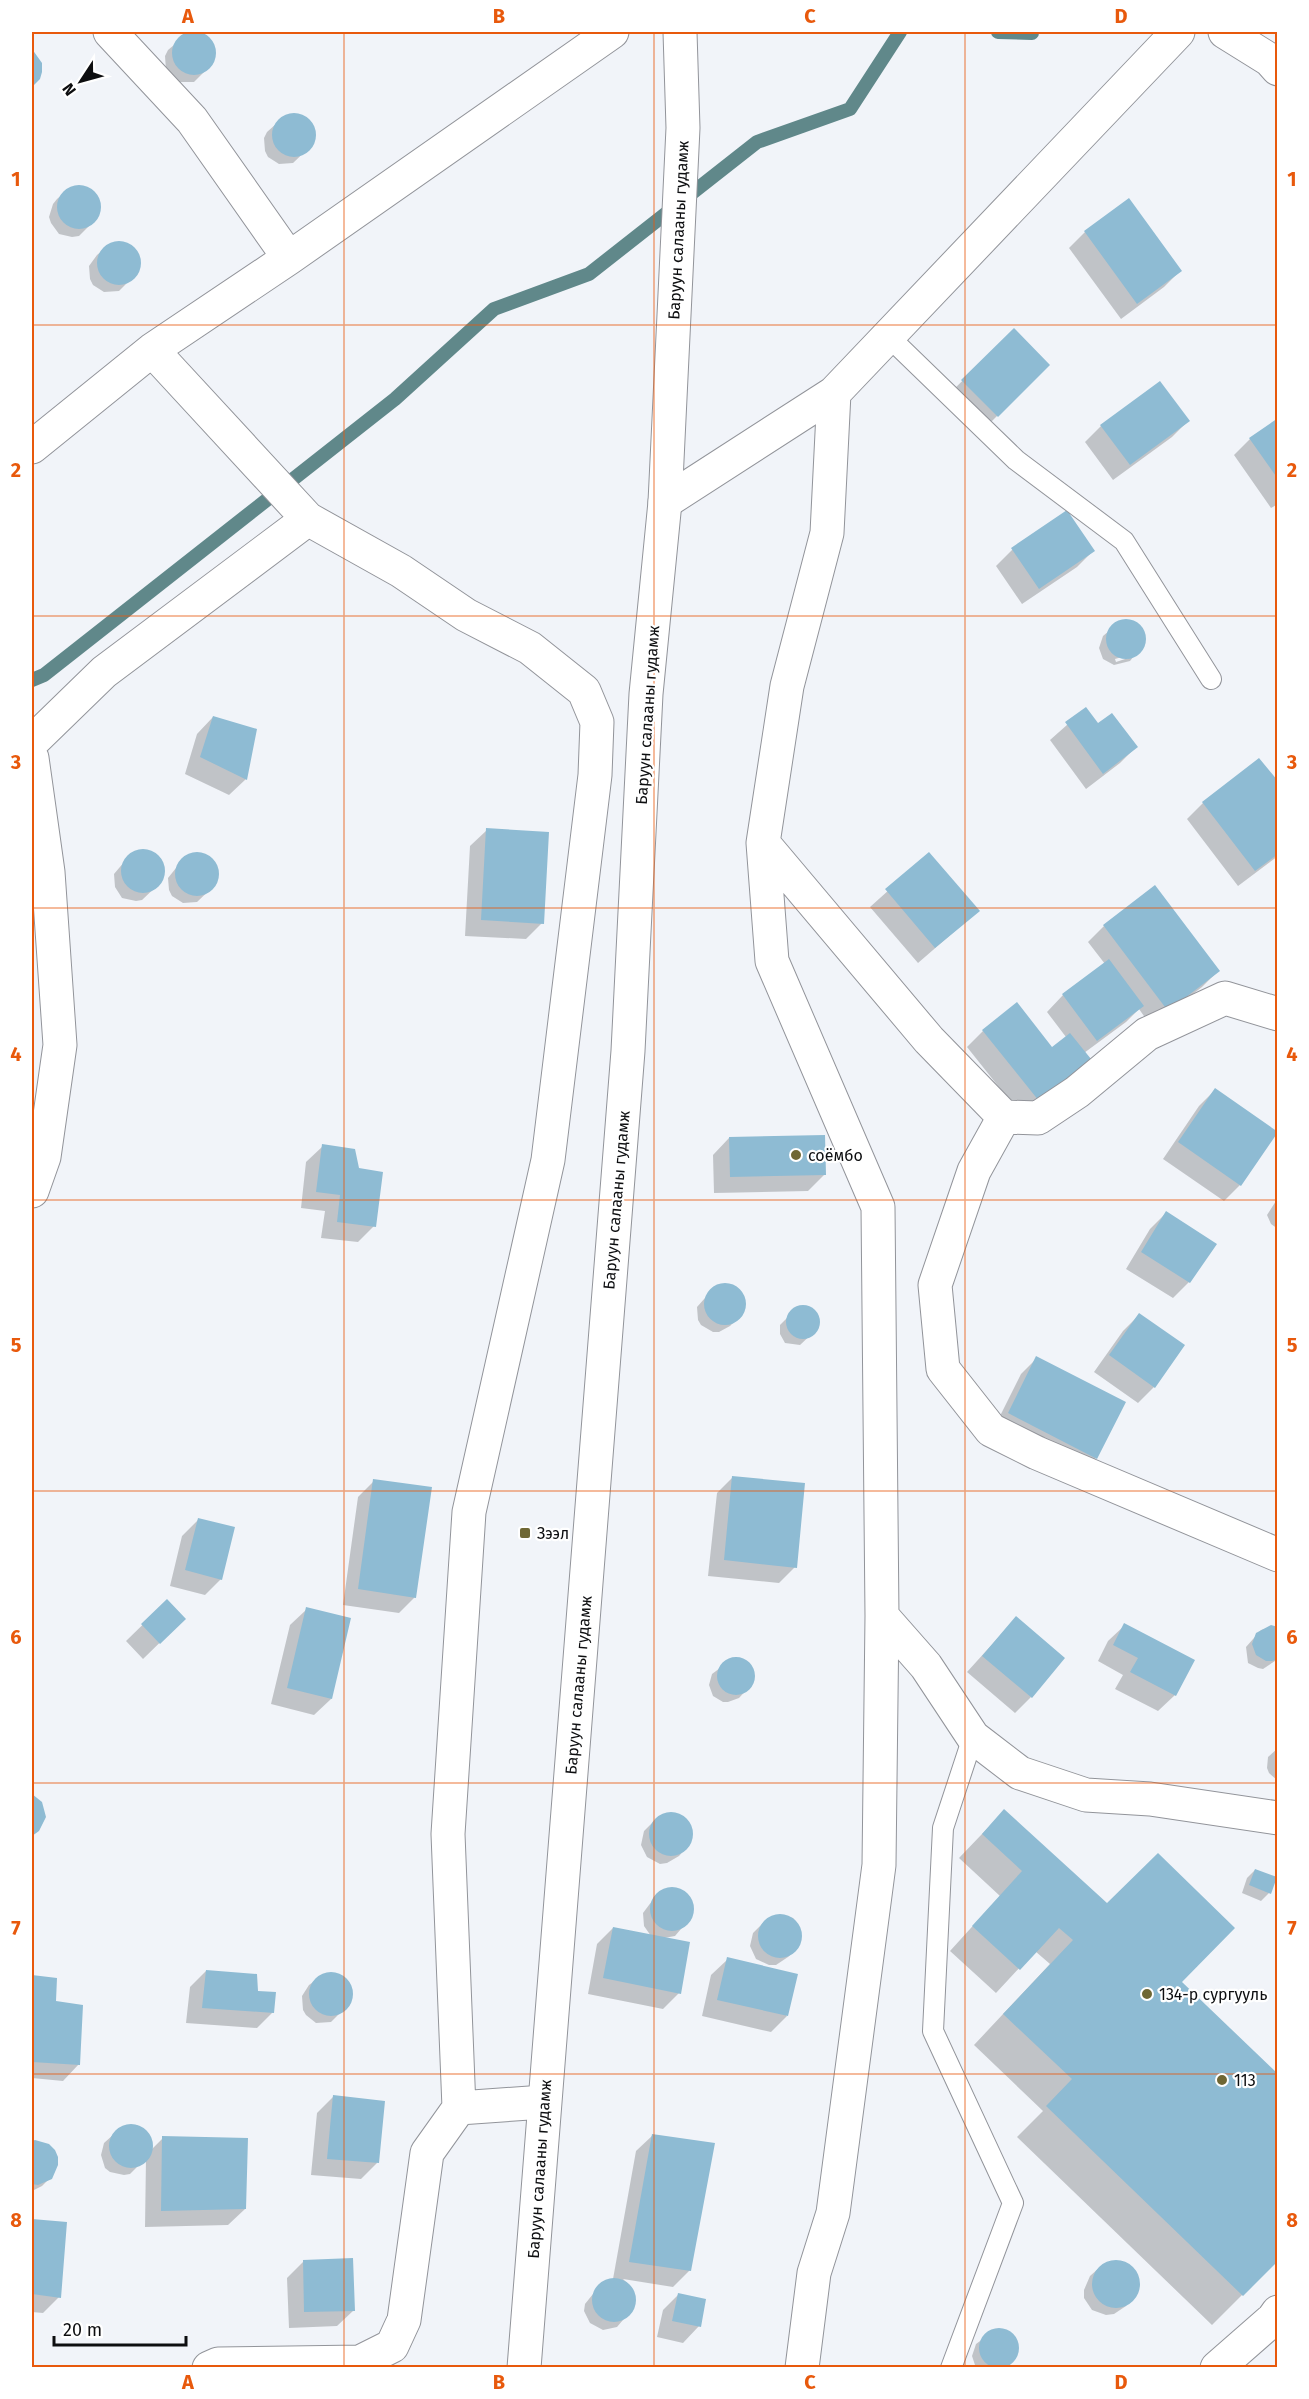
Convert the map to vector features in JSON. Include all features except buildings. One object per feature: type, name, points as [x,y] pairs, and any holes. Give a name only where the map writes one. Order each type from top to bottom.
[{"type":"street","points":[[110,32],[192,120],[289,258]]},
{"type":"street","points":[[32,447],[152,350],[289,258],[612,32]]},
{"type":"street","name":"Баруун салааны гудамж","points":[[524,2367],[628,1052],[646,694],[664,502],[677,252],[683,128],[680,32]]},
{"type":"street","points":[[664,502],[834,393],[1178,32]]},
{"type":"street","points":[[1226,32],[1270,60],[1278,69]]},
{"type":"street","points":[[152,350],[308,519],[401,571],[466,615],[530,648],[584,691],[597,722],[595,775],[548,1160],[470,1512],[448,1834],[459,2108],[428,2153],[405,2320],[392,2346],[360,2362],[218,2364],[208,2367]]},
{"type":"street","points":[[802,2367],[814,2273],[832,2213],[879,1865],[882,1616],[878,1207],[772,961],[763,843],[787,686],[827,534],[834,393]]},
{"type":"street","points":[[32,742],[105,672],[308,519]]},
{"type":"street","points":[[32,758],[48,872],[60,1045],[44,1157],[32,1191]]},
{"type":"street","points":[[763,843],[929,1040],[1004,1116],[1038,1118],[1077,1092],[1147,1034],[1225,998],[1278,1014]]},
{"type":"street","points":[[1004,1116],[974,1171],[935,1285],[943,1369],[991,1430],[1036,1453],[1278,1555]]},
{"type":"street","points":[[882,1616],[926,1666],[973,1737],[1020,1773],[1086,1795],[1150,1799],[1278,1818]]},
{"type":"street","points":[[459,2108],[544,2102]]},
{"type":"street","points":[[1217,2367],[1273,2319],[1278,2312]]},
{"type":"lane","points":[[888,336],[1017,460],[1124,541],[1211,679]]},
{"type":"lane","points":[[951,2367],[1013,2203],[933,2031],[943,1828],[973,1737]]},
{"type":"waterway","points":[[32,680],[44,675],[395,399],[494,309],[589,274],[757,142],[850,109],[900,32]]},
{"type":"waterway","points":[[998,32],[1032,32]]},
{"type":"place","name":"соёмбо","points":[[796,1155]]},
{"type":"place","name":"Зээл","points":[[525,1533]]},
{"type":"place","name":"134-р сургууль","points":[[1147,1994]]},
{"type":"place","name":"113","points":[[1222,2080]]}]
